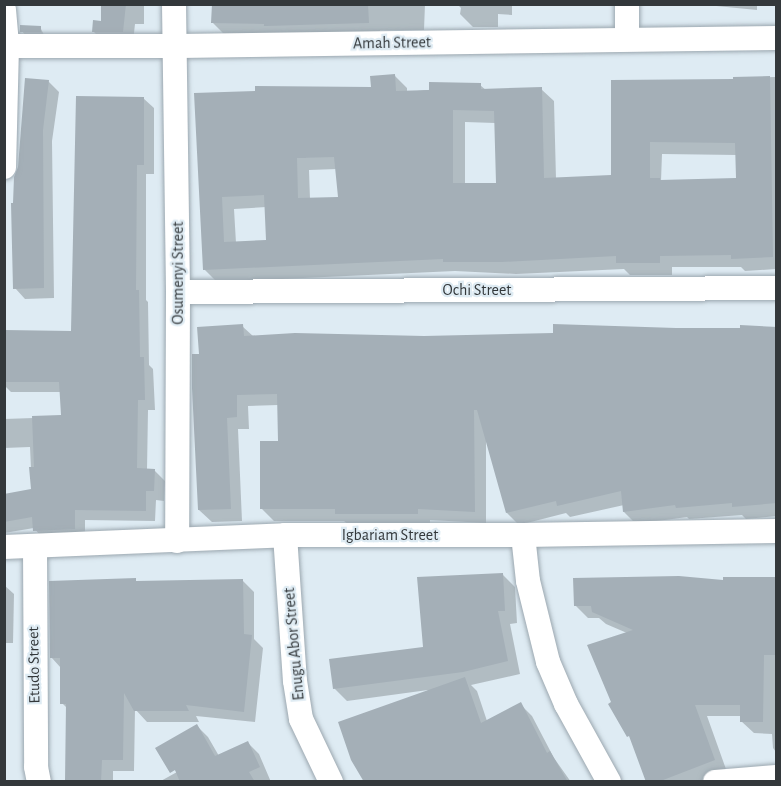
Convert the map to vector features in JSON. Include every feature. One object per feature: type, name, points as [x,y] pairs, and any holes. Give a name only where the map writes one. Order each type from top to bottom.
[{"type":"street","name":"Osumenyi Street","points":[[174,4],[178,292],[177,541]]},
{"type":"street","points":[[627,4],[627,39]]},
{"type":"street","points":[[4,10],[7,46],[4,167]]},
{"type":"street","name":"Amah Street","points":[[7,46],[777,38]]},
{"type":"street","name":"Ochi Street","points":[[178,292],[777,288]]},
{"type":"street","name":"Igbariam Street","points":[[4,547],[35,548],[285,535],[523,535],[777,531]]},
{"type":"street","name":"Enugu Abor Street","points":[[285,535],[295,681],[301,719],[331,782]]},
{"type":"street","points":[[523,535],[528,581],[548,662],[566,704],[609,782]]},
{"type":"street","name":"Etudo Street","points":[[35,548],[36,766],[39,782]]},
{"type":"street","points":[[715,782],[777,777]]},
{"type":"building","points":[[101,4],[126,4],[123,32],[92,32],[93,20],[101,21]]},
{"type":"building","points":[[212,4],[368,4],[369,23],[264,26],[264,24],[211,23]]},
{"type":"building","points":[[20,25],[41,26],[41,32],[20,32]]},
{"type":"building","points":[[395,74],[396,91],[429,90],[429,82],[481,83],[481,89],[542,87],[544,178],[611,175],[611,80],[733,79],[733,77],[770,76],[773,257],[731,259],[731,255],[660,256],[660,263],[616,263],[616,256],[502,262],[443,262],[443,259],[203,270],[194,93],[255,91],[255,86],[371,87],[370,76]],"holes":[[[453,110],[494,111],[496,183],[453,183]],[[650,142],[735,143],[736,178],[660,180],[660,178],[650,178]],[[334,157],[338,197],[298,198],[297,158]],[[264,195],[266,240],[224,242],[222,197]]]},
{"type":"building","points":[[25,78],[49,80],[43,130],[44,288],[13,289],[11,203],[13,203],[14,177],[18,167]]},
{"type":"building","points":[[76,96],[144,97],[144,165],[137,165],[136,290],[139,290],[140,357],[144,357],[145,400],[138,400],[137,468],[155,469],[154,491],[146,491],[146,511],[75,510],[75,529],[33,531],[32,517],[4,522],[4,494],[31,489],[29,467],[34,467],[32,416],[61,415],[59,382],[4,382],[4,330],[71,331]]},
{"type":"building","points":[[243,324],[244,336],[295,333],[424,336],[553,333],[553,324],[676,328],[740,328],[740,325],[777,327],[777,503],[732,507],[732,503],[676,508],[675,505],[623,512],[621,491],[557,506],[556,501],[506,513],[477,410],[474,410],[475,512],[418,509],[418,514],[335,514],[335,509],[260,509],[260,441],[278,441],[277,394],[237,395],[237,417],[227,418],[231,509],[198,510],[192,388],[192,354],[199,354],[197,327]]},
{"type":"building","points":[[503,573],[505,611],[498,611],[508,661],[463,672],[333,689],[329,659],[423,647],[417,577]]},
{"type":"building","points":[[679,576],[723,580],[723,577],[777,577],[777,655],[764,655],[763,722],[740,722],[740,705],[695,705],[715,760],[658,782],[646,782],[629,736],[627,737],[608,704],[611,702],[587,645],[633,630],[592,612],[591,606],[574,606],[573,578]]},
{"type":"building","points":[[136,578],[136,581],[243,579],[244,634],[252,635],[244,712],[186,705],[189,711],[134,711],[124,693],[123,760],[102,760],[101,782],[65,782],[66,704],[60,704],[60,658],[50,658],[49,581]]},
{"type":"building","points":[[465,677],[481,723],[521,702],[547,753],[550,751],[568,782],[364,782],[351,760],[338,722]]},
{"type":"building","points":[[197,724],[215,756],[248,741],[260,767],[249,772],[255,782],[180,782],[175,770],[170,773],[155,748]]}]
